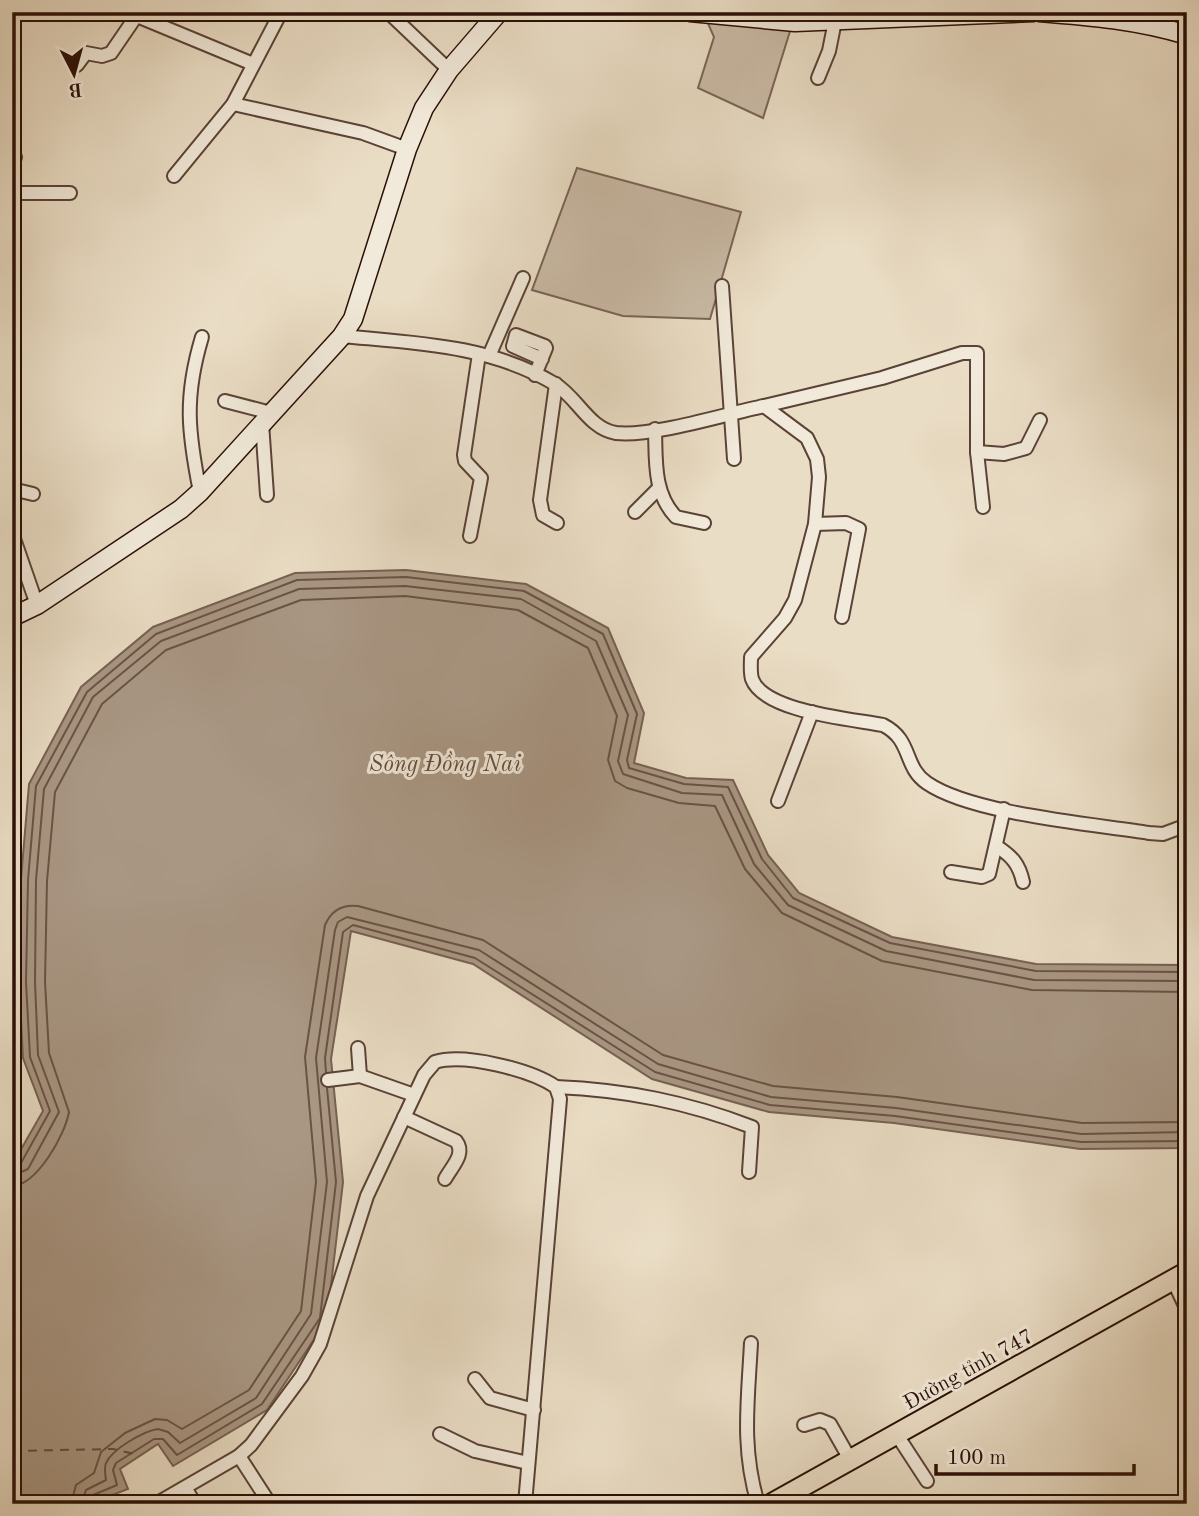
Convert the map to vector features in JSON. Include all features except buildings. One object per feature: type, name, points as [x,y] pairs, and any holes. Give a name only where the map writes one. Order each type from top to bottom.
[{"type":"main road","name":"Đường tỉnh 747","points":[[771,1504],[792,1499],[852,1461],[1180,1276]]},
{"type":"street","points":[[174,176],[233,104],[281,12]]},
{"type":"street","points":[[388,12],[449,70]]},
{"type":"street","points":[[12,617],[37,605],[181,509],[200,492],[342,336],[360,303],[407,149],[424,108],[449,70],[499,12]]},
{"type":"street","points":[[690,12],[795,22],[878,16],[1036,12],[1112,18],[1151,24],[1187,35]]},
{"type":"street","points":[[78,65],[86,53],[102,56],[111,53],[138,14],[253,64]]},
{"type":"street","points":[[818,78],[832,39],[835,21]]},
{"type":"street","points":[[233,104],[363,133],[407,149]]},
{"type":"street","points":[[12,193],[70,193]]},
{"type":"street","points":[[470,536],[481,478],[464,455],[484,355],[523,278]]},
{"type":"street","points":[[722,286],[734,459]]},
{"type":"street","points":[[342,336],[447,346],[484,355],[556,384],[601,428],[620,433],[655,429],[764,405],[881,377],[970,351],[977,353],[979,359],[976,452],[983,507]]},
{"type":"street","points":[[200,492],[187,410],[201,337]]},
{"type":"street","points":[[535,375],[542,359]]},
{"type":"street","points":[[556,384],[540,500],[543,515],[557,523]]},
{"type":"street","points":[[225,401],[266,418]]},
{"type":"street","points":[[764,405],[789,422],[814,449],[819,477],[815,524],[792,608],[751,657],[750,668],[756,686],[772,699],[812,712],[883,725],[901,736],[913,767],[929,784],[1004,809],[1149,833],[1163,834],[1187,825]]},
{"type":"street","points":[[266,418],[267,495]]},
{"type":"street","points":[[976,452],[1004,454],[1026,448],[1040,419]]},
{"type":"street","points":[[655,429],[659,488],[676,517],[704,523]]},
{"type":"street","points":[[635,512],[659,488]]},
{"type":"street","points":[[12,489],[33,494]]},
{"type":"street","points":[[815,524],[846,523],[859,529],[842,617]]},
{"type":"street","points":[[12,533],[37,605]]},
{"type":"street","points":[[778,801],[812,712]]},
{"type":"street","points":[[951,872],[982,877],[989,874],[1004,809]]},
{"type":"street","points":[[996,846],[1014,860],[1020,868],[1023,882]]},
{"type":"street","points":[[358,1048],[360,1076]]},
{"type":"street","points":[[157,1503],[186,1489],[239,1456],[283,1404],[314,1356],[367,1196],[430,1066],[445,1059],[473,1061],[516,1071],[556,1087],[611,1089],[705,1109],[752,1127],[749,1172]]},
{"type":"street","points":[[328,1080],[360,1076],[414,1095]]},
{"type":"street","points":[[525,1504],[559,1121],[556,1087]]},
{"type":"street","points":[[404,1117],[456,1141],[461,1147],[461,1153],[445,1178]]},
{"type":"street","points":[[1180,1276],[1187,1310]]},
{"type":"street","points":[[751,1343],[746,1448],[758,1504]]},
{"type":"street","points":[[475,1379],[490,1398],[534,1410]]},
{"type":"street","points":[[804,1425],[820,1420],[830,1424],[852,1461]]},
{"type":"street","points":[[440,1434],[475,1451],[528,1462]]},
{"type":"street","points":[[897,1436],[927,1481]]},
{"type":"street","points":[[239,1456],[270,1504]]},
{"type":"street","points":[[186,1489],[195,1504]]},
{"type":"shaded area","points":[[703,12],[825,12],[813,30],[791,28],[763,118],[698,88],[714,37]]},
{"type":"shaded area","points":[[577,168],[741,212],[710,319],[623,316],[532,290]]},
{"type":"water","name":"Sông Đồng Nai","points":[[406,570],[526,584],[608,628],[644,713],[634,763],[686,778],[733,780],[768,855],[799,893],[892,937],[1036,964],[1187,965],[1187,1148],[1080,1149],[894,1123],[769,1112],[652,1079],[473,964],[351,931],[331,1059],[343,1182],[327,1320],[267,1410],[173,1466],[158,1444],[120,1469],[128,1489],[89,1504],[12,1504],[12,1165],[43,1111],[23,1058],[19,982],[21,879],[29,784],[81,687],[153,627],[295,573]]},
{"type":"ferry route","points":[[12,1451],[113,1449],[139,1455]]}]
